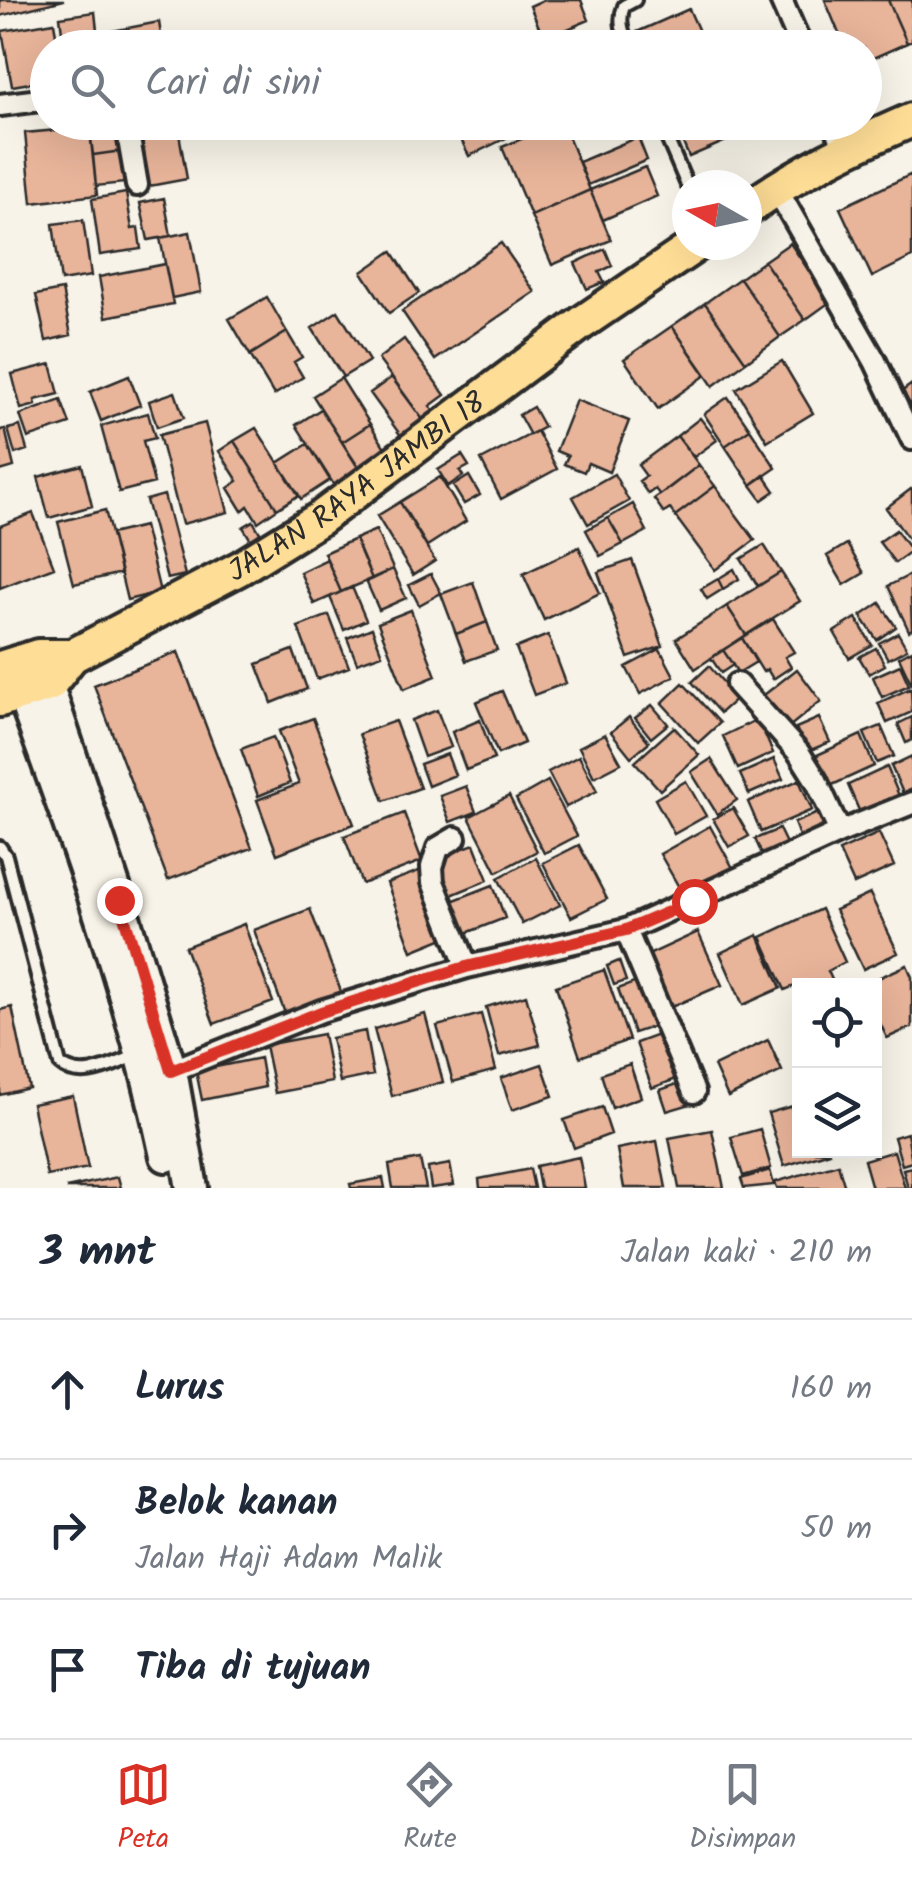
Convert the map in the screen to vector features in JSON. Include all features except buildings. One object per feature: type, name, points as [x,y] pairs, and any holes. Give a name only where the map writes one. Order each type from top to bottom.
[{"type":"main road","points":[[882,127],[912,120]]},
{"type":"main road","points":[[762,198],[835,140]]},
{"type":"main road","name":"JALAN RAYA JAMBI 18","points":[[20,678],[118,634],[240,568],[319,519],[570,332],[674,260]]},
{"type":"main road","points":[[20,678],[142,1054],[173,1188]]},
{"type":"main road","points":[[20,678],[171,1071],[192,1188]]},
{"type":"street","points":[[781,0],[794,30]]},
{"type":"street","points":[[0,105],[30,101]]},
{"type":"street","points":[[129,140],[137,186]]},
{"type":"street","points":[[776,188],[875,361],[912,438]]},
{"type":"street","points":[[737,684],[799,754],[840,832]]},
{"type":"street","points":[[171,1071],[321,1012],[466,967],[626,930],[912,803]]},
{"type":"street","points":[[455,838],[438,848],[432,867],[433,882],[466,967]]},
{"type":"street","points":[[626,930],[694,1092]]},
{"type":"lane","points":[[622,30],[624,6],[636,0]]},
{"type":"lane","points":[[668,140],[681,170]]},
{"type":"lane","points":[[0,846],[6,856],[60,1064],[68,1071],[83,1073],[142,1054]]},
{"type":"route","points":[[119,900],[171,1071],[321,1012],[466,967],[626,930],[694,901]]}]
